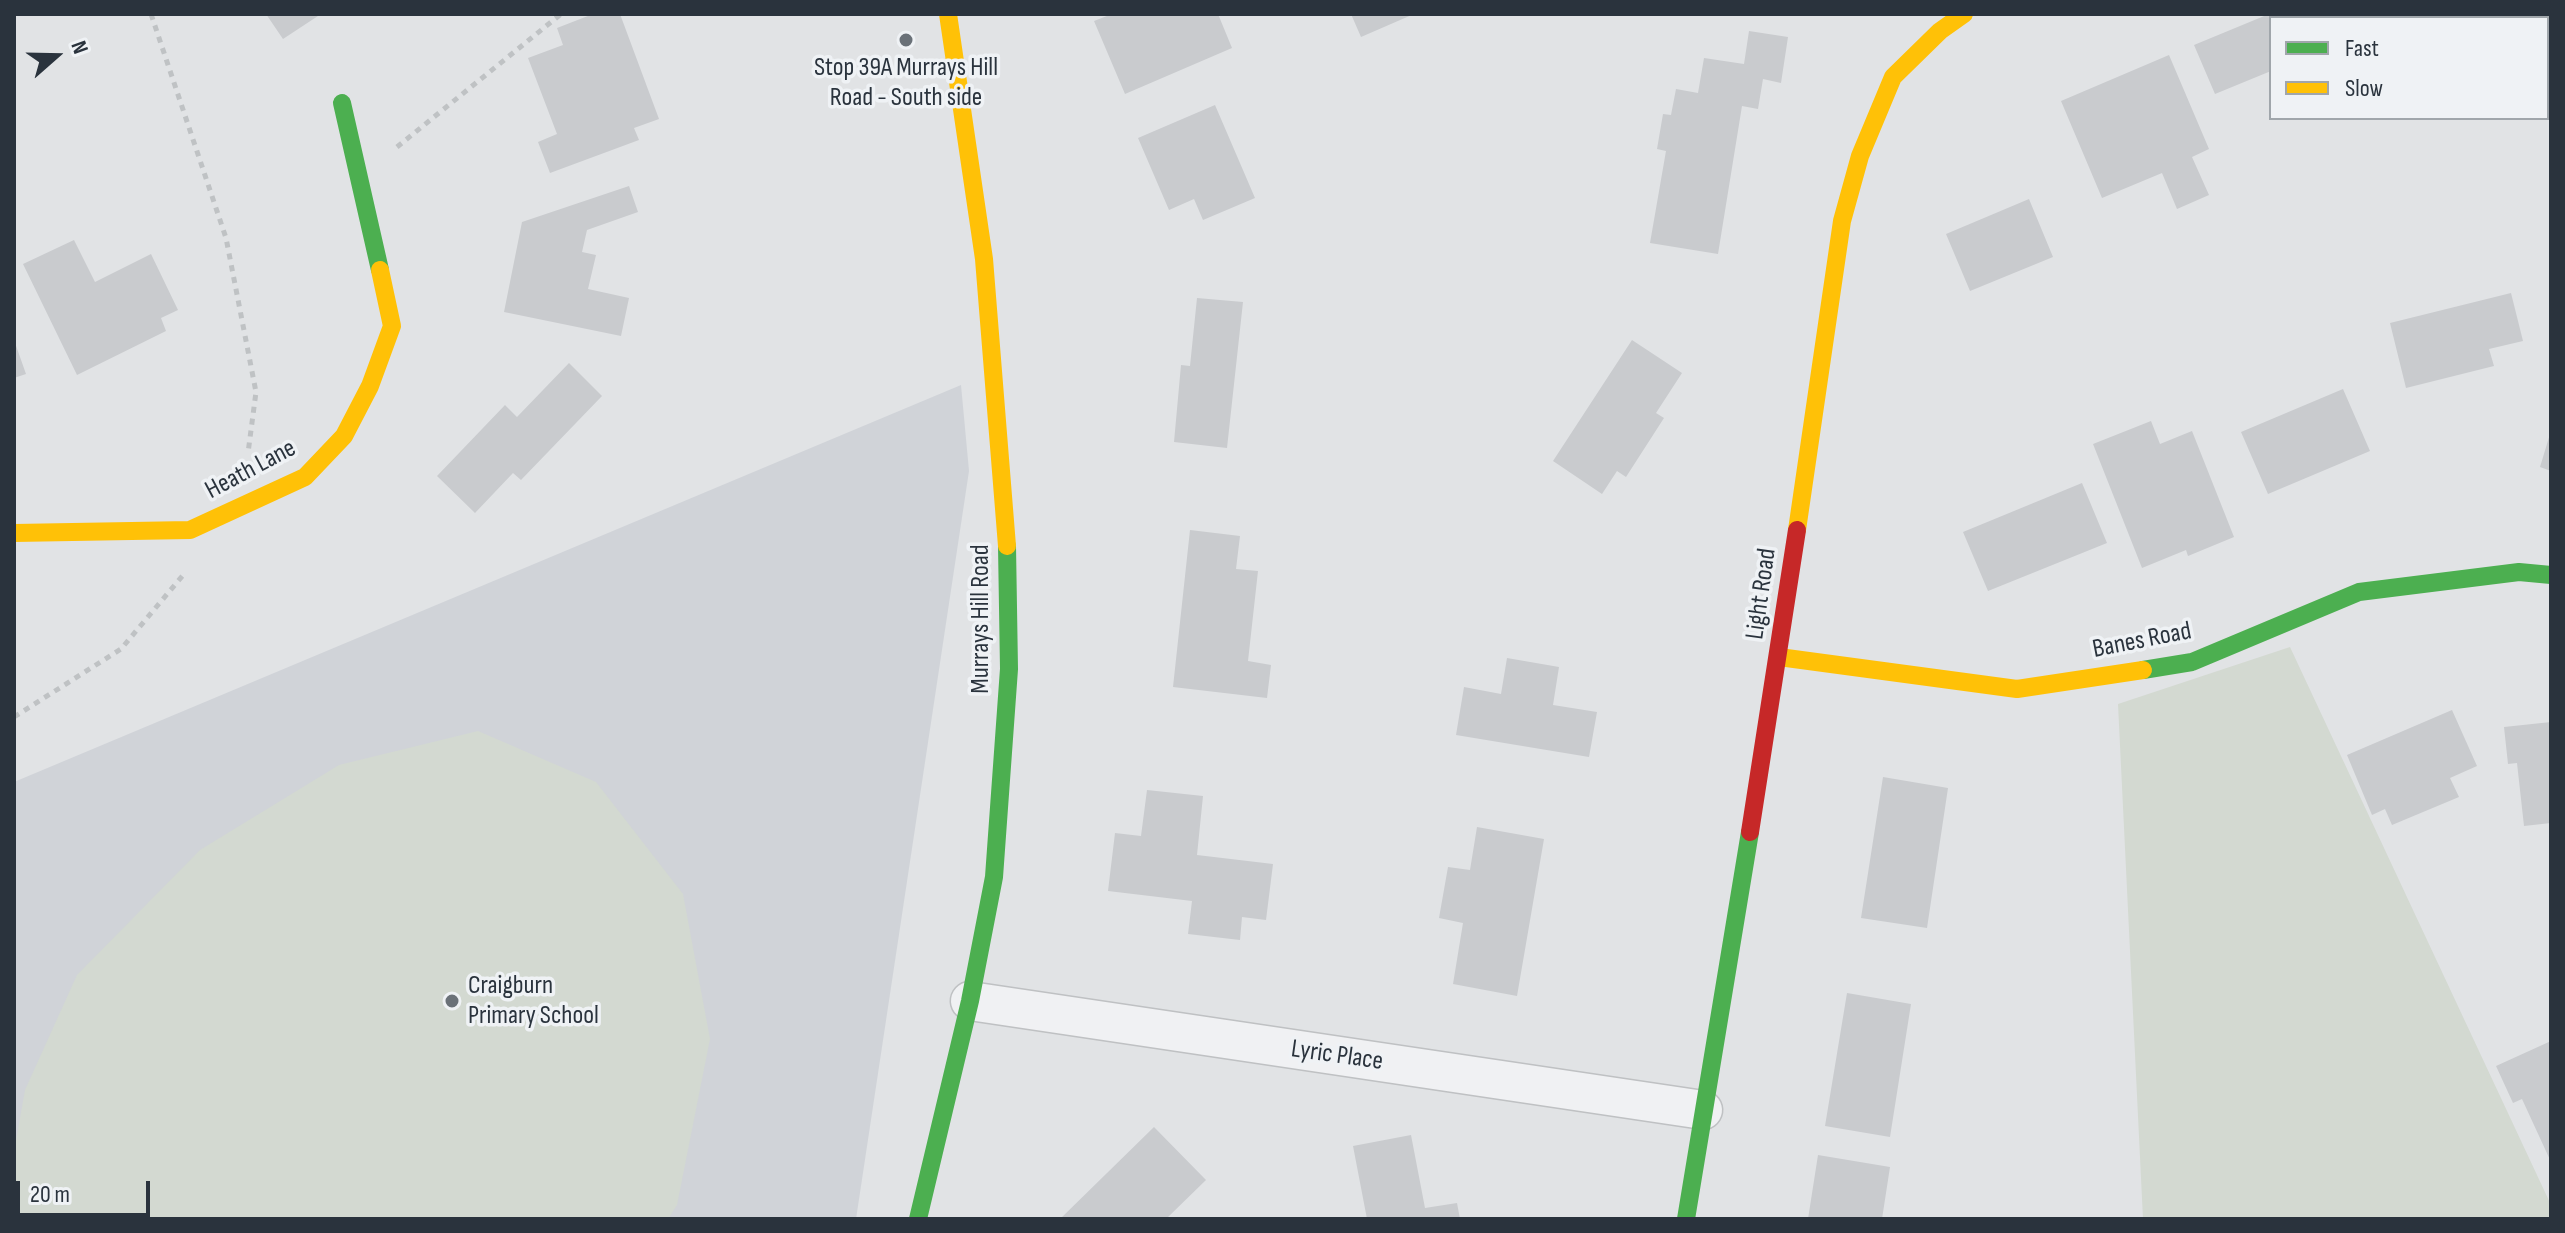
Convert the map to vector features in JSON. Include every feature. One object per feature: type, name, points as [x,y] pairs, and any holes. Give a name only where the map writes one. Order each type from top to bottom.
[{"type":"street","name":"Murrays Hill Road","points":[[918,1219],[970,1001],[994,877],[1009,669],[1007,521],[984,259],[948,14]]},
{"type":"street","name":"Light Road","points":[[1686,1219],[1779,657],[1842,221],[1860,156],[1893,77],[1940,31],[1964,14]]},
{"type":"street","name":"Heath Lane","points":[[14,533],[190,530],[305,477],[344,436],[370,386],[392,326],[342,103]]},
{"type":"street","name":"Banes Road","points":[[1779,657],[2017,689],[2192,662],[2359,592],[2519,572],[2551,575]]},
{"type":"street","name":"Lyric Place","points":[[970,1001],[1703,1110]]},
{"type":"path","points":[[151,14],[226,238],[256,392],[241,506]]},
{"type":"path","points":[[358,178],[561,14]]},
{"type":"path","points":[[14,717],[121,649],[191,566]]},
{"type":"shaded area","name":"Craigburn Primary School","points":[[961,385],[969,471],[856,1219],[14,1219],[14,782]]},
{"type":"shaded area","points":[[2290,647],[2551,1205],[2551,1219],[2143,1219],[2118,704]]},
{"type":"shaded area","points":[[478,731],[596,782],[683,894],[710,1039],[677,1205],[668,1219],[14,1219],[14,1152],[25,1090],[77,975],[200,850],[339,765]]},
{"type":"building","points":[[266,14],[321,14],[283,39]]},
{"type":"building","points":[[593,14],[620,14],[659,119],[634,128],[639,140],[550,173],[538,142],[557,134],[528,58],[563,45],[557,28]]},
{"type":"building","points":[[1112,14],[1218,14],[1232,48],[1125,94],[1094,21]]},
{"type":"building","points":[[1351,14],[1414,14],[1361,37]]},
{"type":"building","points":[[2269,14],[2305,16],[2269,16],[2269,72],[2215,94],[2194,45]]},
{"type":"building","points":[[2353,14],[2470,16],[2354,16]]},
{"type":"building","points":[[1749,31],[1788,37],[1781,83],[1763,79],[1758,109],[1742,106],[1718,254],[1650,243],[1666,151],[1657,149],[1663,114],[1671,115],[1676,89],[1698,93],[1704,58],[1744,64]]},
{"type":"building","points":[[2169,55],[2209,149],[2192,157],[2209,195],[2177,209],[2162,173],[2102,198],[2061,101]]},
{"type":"building","points":[[1215,105],[1255,198],[1203,220],[1194,199],[1169,210],[1138,138]]},
{"type":"building","points":[[629,186],[638,212],[587,230],[582,252],[596,255],[588,289],[629,298],[621,336],[504,312],[522,222]]},
{"type":"building","points":[[2029,199],[2053,257],[1970,291],[1946,234]]},
{"type":"building","points":[[74,240],[95,282],[151,254],[178,310],[161,318],[166,331],[77,375],[23,264]]},
{"type":"building","points":[[2511,293],[2523,341],[2489,349],[2494,366],[2406,388],[2390,323]]},
{"type":"building","points":[[1197,298],[1243,302],[1227,448],[1174,442],[1181,365],[1190,366]]},
{"type":"building","points":[[14,340],[26,374],[14,378]]},
{"type":"building","points":[[1632,340],[1682,373],[1656,413],[1664,418],[1626,477],[1617,471],[1602,494],[1553,461]]},
{"type":"building","points":[[569,363],[602,396],[521,480],[513,473],[475,513],[437,476],[505,405],[517,417]]},
{"type":"building","points":[[2343,389],[2370,451],[2268,494],[2241,432]]},
{"type":"building","points":[[2151,421],[2160,444],[2192,431],[2234,537],[2188,556],[2186,550],[2142,568],[2093,444]]},
{"type":"building","points":[[2551,435],[2551,471],[2540,467]]},
{"type":"building","points":[[2082,483],[2107,543],[1988,591],[1963,532]]},
{"type":"building","points":[[1190,530],[1240,536],[1236,569],[1258,571],[1248,661],[1271,665],[1267,698],[1173,687]]},
{"type":"building","points":[[1507,658],[1559,667],[1553,705],[1597,712],[1589,757],[1456,735],[1464,687],[1501,694]]},
{"type":"building","points":[[2452,710],[2477,766],[2450,778],[2459,797],[2392,825],[2385,809],[2372,815],[2347,755]]},
{"type":"building","points":[[2551,722],[2551,823],[2524,826],[2517,763],[2508,764],[2504,727]]},
{"type":"building","points":[[1883,777],[1948,788],[1927,928],[1861,918]]},
{"type":"building","points":[[1147,790],[1203,796],[1197,855],[1273,864],[1266,920],[1242,917],[1240,940],[1188,934],[1192,901],[1108,891],[1115,833],[1141,836]]},
{"type":"building","points":[[1477,827],[1544,839],[1517,996],[1453,984],[1463,923],[1439,918],[1448,867],[1470,870]]},
{"type":"building","points":[[1847,993],[1911,1004],[1890,1137],[1825,1126]]},
{"type":"building","points":[[2551,1041],[2551,1162],[2522,1099],[2513,1103],[2496,1066]]},
{"type":"building","points":[[1154,1127],[1206,1180],[1166,1219],[1060,1219]]},
{"type":"building","points":[[1411,1135],[1425,1208],[1457,1203],[1460,1219],[1367,1219],[1353,1146]]},
{"type":"building","points":[[1818,1155],[1890,1167],[1882,1219],[1808,1219]]},
{"type":"traffic: fast","points":[[342,103],[380,270]]},
{"type":"traffic: fast","points":[[918,1219],[970,1001],[994,877],[1009,669],[1007,546]]},
{"type":"traffic: fast","points":[[2143,670],[2192,662],[2359,592],[2519,572],[2551,575]]},
{"type":"traffic: fast","points":[[1686,1219],[1750,832]]},
{"type":"traffic: slow","points":[[948,14],[984,259],[1007,546]]},
{"type":"traffic: slow","points":[[1797,530],[1842,221],[1860,156],[1893,77],[1940,31],[1964,14]]},
{"type":"traffic: slow","points":[[14,533],[190,530],[305,477],[344,436],[370,386],[392,326],[380,270]]},
{"type":"traffic: slow","points":[[1779,657],[2017,689],[2143,670]]},
{"type":"traffic: jam","points":[[1750,832],[1797,530]]},
{"type":"place","name":"Stop 39A Murrays Hill Road - South side","points":[[906,40]]},
{"type":"place","name":"Craigburn Primary School","points":[[452,1001]]}]
